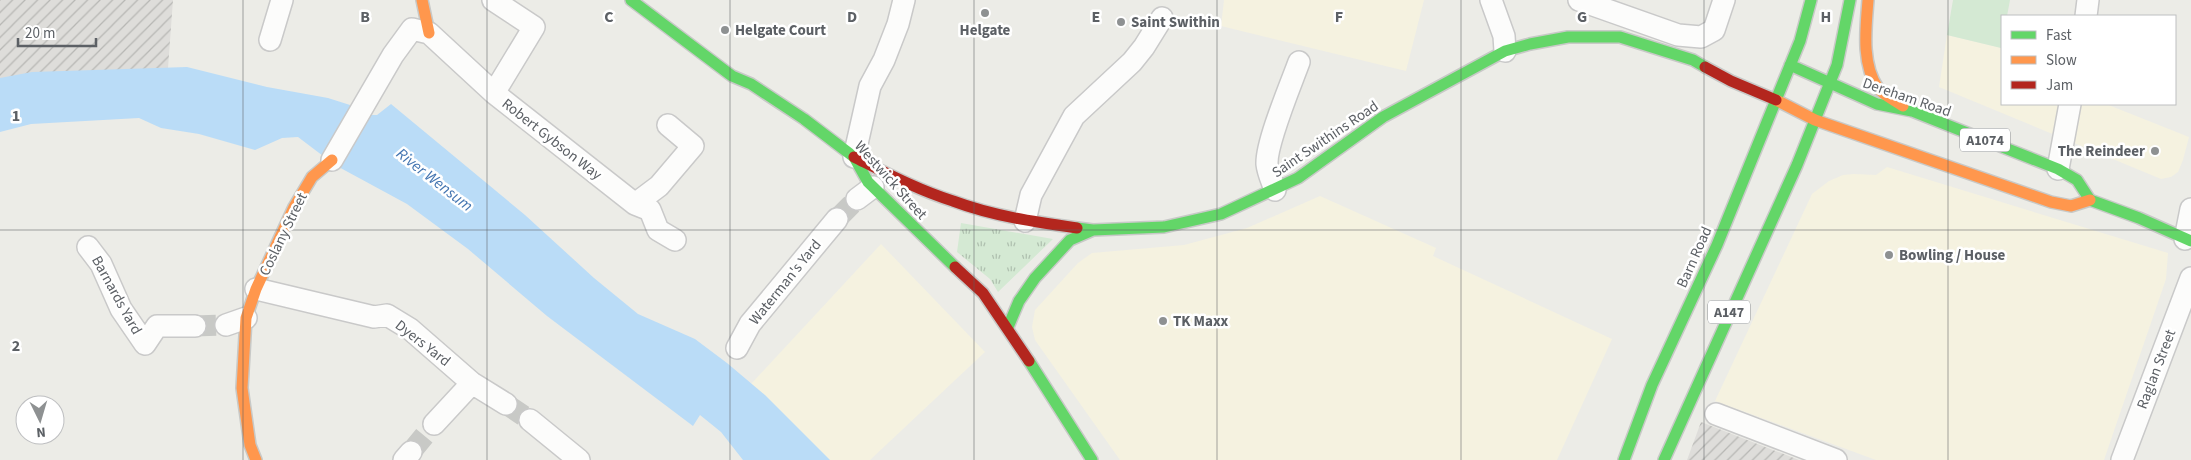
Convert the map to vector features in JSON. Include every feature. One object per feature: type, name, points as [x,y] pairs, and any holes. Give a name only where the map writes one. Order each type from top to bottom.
[{"type":"street","points":[[270,40],[282,0]]},
{"type":"street","name":"Coslany Street","points":[[256,460],[250,445],[242,388],[246,318],[256,290],[294,207],[312,177],[332,160],[393,55],[421,31],[418,15],[422,0]]},
{"type":"street","points":[[493,0],[534,27],[494,93]]},
{"type":"street","name":"Westwick Street","points":[[631,0],[732,76],[751,84],[804,119],[854,157],[865,193],[934,248],[983,293],[1008,327],[1092,460]]},
{"type":"street","points":[[854,157],[868,94],[898,24],[904,0]]},
{"type":"street","points":[[1491,0],[1504,36],[1505,51]]},
{"type":"street","points":[[1579,0],[1678,35],[1701,37],[1714,30],[1724,0]]},
{"type":"street","name":"A147","points":[[1790,66],[1800,41],[1811,0]]},
{"type":"street","name":"A147","points":[[1664,460],[1797,165],[1830,84],[1837,65],[1850,0]]},
{"type":"street","points":[[1868,0],[1865,43],[1876,86],[1882,92],[1912,111]]},
{"type":"street","points":[[2086,15],[2088,0]]},
{"type":"street","points":[[1025,221],[1031,196],[1074,116],[1132,62],[1144,48],[1162,18]]},
{"type":"street","name":"Robert Gybson Way","points":[[421,31],[494,93],[635,204],[650,210],[658,230],[675,240]]},
{"type":"street","name":"Saint Swithins Road","points":[[854,157],[910,185],[954,202],[1025,221],[1093,230],[1164,226],[1221,214],[1275,190],[1298,178],[1383,117],[1505,51],[1530,44],[1568,37],[1620,37],[1693,60],[1731,81],[1776,100]]},
{"type":"street","points":[[1275,190],[1269,175],[1267,162],[1271,142],[1299,62]]},
{"type":"street","name":"Dereham Road","points":[[1790,66],[1877,104],[1912,111],[2058,169],[2077,180],[2090,200]]},
{"type":"street","name":"Barn Road","points":[[1624,460],[1652,385],[1717,245],[1790,66]]},
{"type":"street","name":"A1074","points":[[1776,100],[1815,120],[2051,202],[2071,206],[2090,200]]},
{"type":"street","points":[[2058,169],[2070,105]]},
{"type":"street","points":[[635,204],[659,186],[694,146],[668,125]]},
{"type":"street","points":[[2090,200],[2140,218],[2188,240],[2191,209]]},
{"type":"street","name":"Waterman's Yard","points":[[737,348],[750,324],[837,219]]},
{"type":"street","name":"Saint Swithins Road","points":[[1008,327],[1019,301],[1035,278],[1070,240],[1093,230]]},
{"type":"street","name":"Barnards Yard","points":[[88,247],[102,264],[121,310],[144,344],[157,326],[195,326]]},
{"type":"street","name":"Raglan Street","points":[[2122,460],[2191,278]]},
{"type":"street","name":"Dyers Yard","points":[[256,290],[374,317],[387,316],[410,329],[472,383],[506,404]]},
{"type":"street","points":[[226,325],[246,318]]},
{"type":"street","points":[[434,424],[472,383]]},
{"type":"street","points":[[1716,414],[1836,460]]},
{"type":"street","points":[[530,420],[579,460]]},
{"type":"shaded area","points":[[0,0],[173,0],[168,68],[0,81]]},
{"type":"shaded area","points":[[1224,0],[1424,0],[1406,71],[1221,26]]},
{"type":"shaded area","points":[[1947,35],[2001,48],[2001,105],[2109,105],[2189,137],[2178,172],[2171,177],[2161,179],[1939,87]]},
{"type":"shaded area","points":[[1887,167],[2168,253],[2166,279],[2104,460],[1876,460],[1715,401],[1812,194],[1829,181],[1843,175],[1876,175]]},
{"type":"shaded area","points":[[1320,196],[1436,248],[1433,256],[1612,339],[1557,460],[1120,460],[1035,340],[1032,327],[1035,310],[1078,263],[1092,253],[1184,245],[1247,228]]},
{"type":"shaded area","points":[[881,244],[985,352],[870,460],[829,460],[751,384]]},
{"type":"shaded area","points":[[1701,422],[1799,460],[1687,460]]},
{"type":"green space","points":[[1953,0],[2010,0],[2007,15],[2001,15],[2001,48],[1947,35]]},
{"type":"green space","points":[[961,223],[1053,239],[998,292],[990,279],[957,252]]},
{"type":"water","name":"River Wensum","points":[[187,67],[267,87],[328,98],[350,105],[363,115],[377,115],[391,104],[525,215],[594,278],[638,314],[695,339],[727,363],[765,395],[830,460],[743,460],[721,432],[700,415],[693,426],[547,316],[468,249],[407,204],[335,165],[298,137],[282,138],[255,150],[199,134],[161,128],[139,118],[31,124],[0,132],[0,78],[32,72]]},
{"type":"tunnel","points":[[837,219],[857,199]]},
{"type":"tunnel","points":[[195,326],[226,325]]},
{"type":"tunnel","points":[[506,404],[530,420]]},
{"type":"tunnel","points":[[411,452],[434,424]]},
{"type":"traffic: fast","points":[[631,0],[732,76],[751,84],[804,119],[854,157],[868,182],[955,267]]},
{"type":"traffic: fast","points":[[1624,460],[1652,385],[1717,245],[1800,41],[1811,0]]},
{"type":"traffic: fast","points":[[1664,460],[1797,165],[1837,65],[1850,0]]},
{"type":"traffic: fast","points":[[1077,228],[1093,230],[1164,227],[1221,214],[1298,178],[1383,117],[1505,51],[1530,44],[1568,37],[1620,37],[1693,60],[1705,67]]},
{"type":"traffic: fast","points":[[1790,65],[1877,104],[1912,111],[2058,169],[2077,180],[2090,200],[2139,218],[2191,241]]},
{"type":"traffic: fast","points":[[1008,327],[1019,301],[1035,278],[1070,240],[1093,230]]},
{"type":"traffic: fast","points":[[1029,361],[1092,460]]},
{"type":"traffic: slow","points":[[422,0],[429,33]]},
{"type":"traffic: slow","points":[[1868,0],[1866,45],[1869,68],[1880,91],[1903,106]]},
{"type":"traffic: slow","points":[[1776,100],[1815,120],[2051,202],[2071,206],[2090,200]]},
{"type":"traffic: slow","points":[[256,460],[250,445],[242,388],[246,318],[256,289],[294,207],[312,177],[332,160]]},
{"type":"traffic: jam","points":[[1705,67],[1731,81],[1776,100]]},
{"type":"traffic: jam","points":[[854,157],[940,197],[983,211],[1077,228]]},
{"type":"traffic: jam","points":[[955,267],[983,293],[1029,361]]},
{"type":"place","name":"Helgate","points":[[985,13]]},
{"type":"place","name":"Saint Swithin","points":[[1121,22]]},
{"type":"place","name":"Helgate Court","points":[[725,30]]},
{"type":"place","name":"The Reindeer","points":[[2155,151]]},
{"type":"place","name":"Bowling / House","points":[[1889,255]]},
{"type":"place","name":"TK Maxx","points":[[1163,321]]}]
